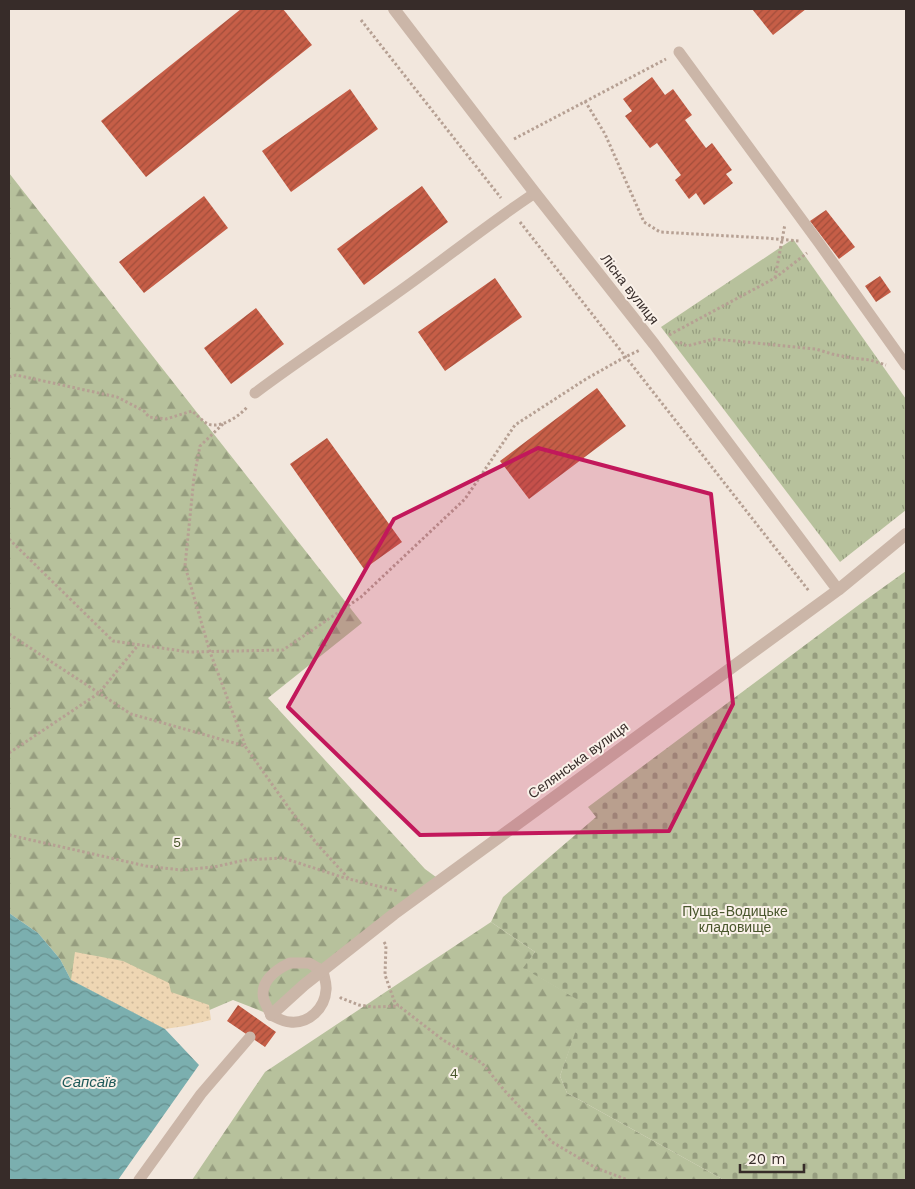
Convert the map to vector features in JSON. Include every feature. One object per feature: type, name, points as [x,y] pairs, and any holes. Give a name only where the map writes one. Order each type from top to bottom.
[{"type":"street","name":"Лісна вулиця","points":[[394,9],[654,344],[838,590]]},
{"type":"street","name":"Селянська вулиця","points":[[267,1019],[326,968],[418,896],[838,590],[906,534]]},
{"type":"lane","points":[[679,52],[906,365]]},
{"type":"lane","points":[[255,393],[535,193]]},
{"type":"lane","points":[[290,963],[309,963],[326,968],[327,988],[324,1002],[312,1017],[302,1021],[289,1022],[267,1019],[264,989],[269,977],[278,969],[290,963]]},
{"type":"lane","points":[[139,1180],[201,1094],[250,1037]]},
{"type":"path","points":[[361,20],[819,603]]},
{"type":"path","points":[[500,147],[679,52]]},
{"type":"path","points":[[585,102],[605,134],[644,222],[660,232],[819,243]]},
{"type":"path","points":[[775,278],[789,204]]},
{"type":"path","points":[[9,538],[113,640],[190,652],[283,650],[361,597],[465,499],[515,425],[586,379],[775,278],[819,243]]},
{"type":"path","points":[[654,344],[679,342],[687,346],[714,339],[816,349],[851,358],[870,360],[888,366]]},
{"type":"path","points":[[9,377],[16,375],[118,397],[144,411],[149,417],[166,419],[192,411],[206,423],[222,424]]},
{"type":"path","points":[[255,393],[251,402],[242,413],[222,424],[200,446],[194,477],[185,566],[210,652],[246,746],[291,811],[318,845],[349,879]]},
{"type":"path","points":[[9,634],[131,714],[246,746]]},
{"type":"path","points":[[9,753],[99,693],[139,644]]},
{"type":"path","points":[[9,835],[146,866],[181,870],[214,867],[245,860],[283,858],[349,879],[418,896]]},
{"type":"path","points":[[375,929],[386,945],[385,975],[395,1003],[443,1040],[482,1063],[552,1142],[596,1168],[628,1180]]},
{"type":"path","points":[[326,968],[341,998],[359,1005],[399,1006]]},
{"type":"highlighted area","points":[[538,448],[711,494],[733,704],[669,831],[420,835],[288,707],[394,519]]},
{"type":"green space","name":"5","points":[[9,173],[362,623],[268,698],[425,869],[440,880],[271,1015],[233,1000],[165,1029],[71,980],[60,959],[38,933],[9,913]]},
{"type":"green space","points":[[793,239],[906,399],[906,510],[840,562],[661,327]]},
{"type":"green space","name":"Пуща-Водицьке кладовище","points":[[906,571],[906,1180],[724,1180],[567,1093],[560,1076],[585,1004],[523,968],[535,952],[491,922],[503,897],[596,817],[588,807]]},
{"type":"green space","name":"4","points":[[491,922],[535,952],[524,968],[586,1004],[560,1076],[567,1093],[724,1180],[192,1180],[265,1072]]},
{"type":"sand","points":[[75,952],[123,961],[169,983],[171,992],[209,1005],[211,1020],[165,1029],[71,980]]},
{"type":"water","name":"Сапсаїв","points":[[9,913],[38,933],[60,959],[71,980],[165,1029],[199,1065],[118,1180],[9,1180]]},
{"type":"building","points":[[241,9],[283,9],[312,45],[146,177],[101,121]]},
{"type":"building","points":[[752,9],[806,9],[773,35]]},
{"type":"building","points":[[652,77],[665,95],[673,89],[692,115],[685,120],[706,148],[712,143],[732,170],[726,174],[733,183],[704,205],[696,193],[689,199],[675,180],[681,175],[657,143],[650,148],[625,116],[632,111],[623,99]]},
{"type":"building","points":[[350,89],[378,129],[291,192],[262,151]]},
{"type":"building","points":[[422,186],[448,222],[364,285],[337,249]]},
{"type":"building","points":[[204,196],[228,228],[144,293],[119,262]]},
{"type":"building","points":[[826,210],[855,247],[839,259],[810,221]]},
{"type":"building","points":[[880,276],[891,292],[876,302],[865,286]]},
{"type":"building","points":[[495,278],[522,317],[445,371],[418,332]]},
{"type":"building","points":[[256,308],[284,344],[231,384],[204,348]]},
{"type":"building","points":[[597,388],[626,426],[529,499],[500,461]]},
{"type":"building","points":[[327,438],[402,542],[364,569],[290,464]]},
{"type":"building","points":[[238,1005],[276,1032],[265,1047],[227,1021]]}]
